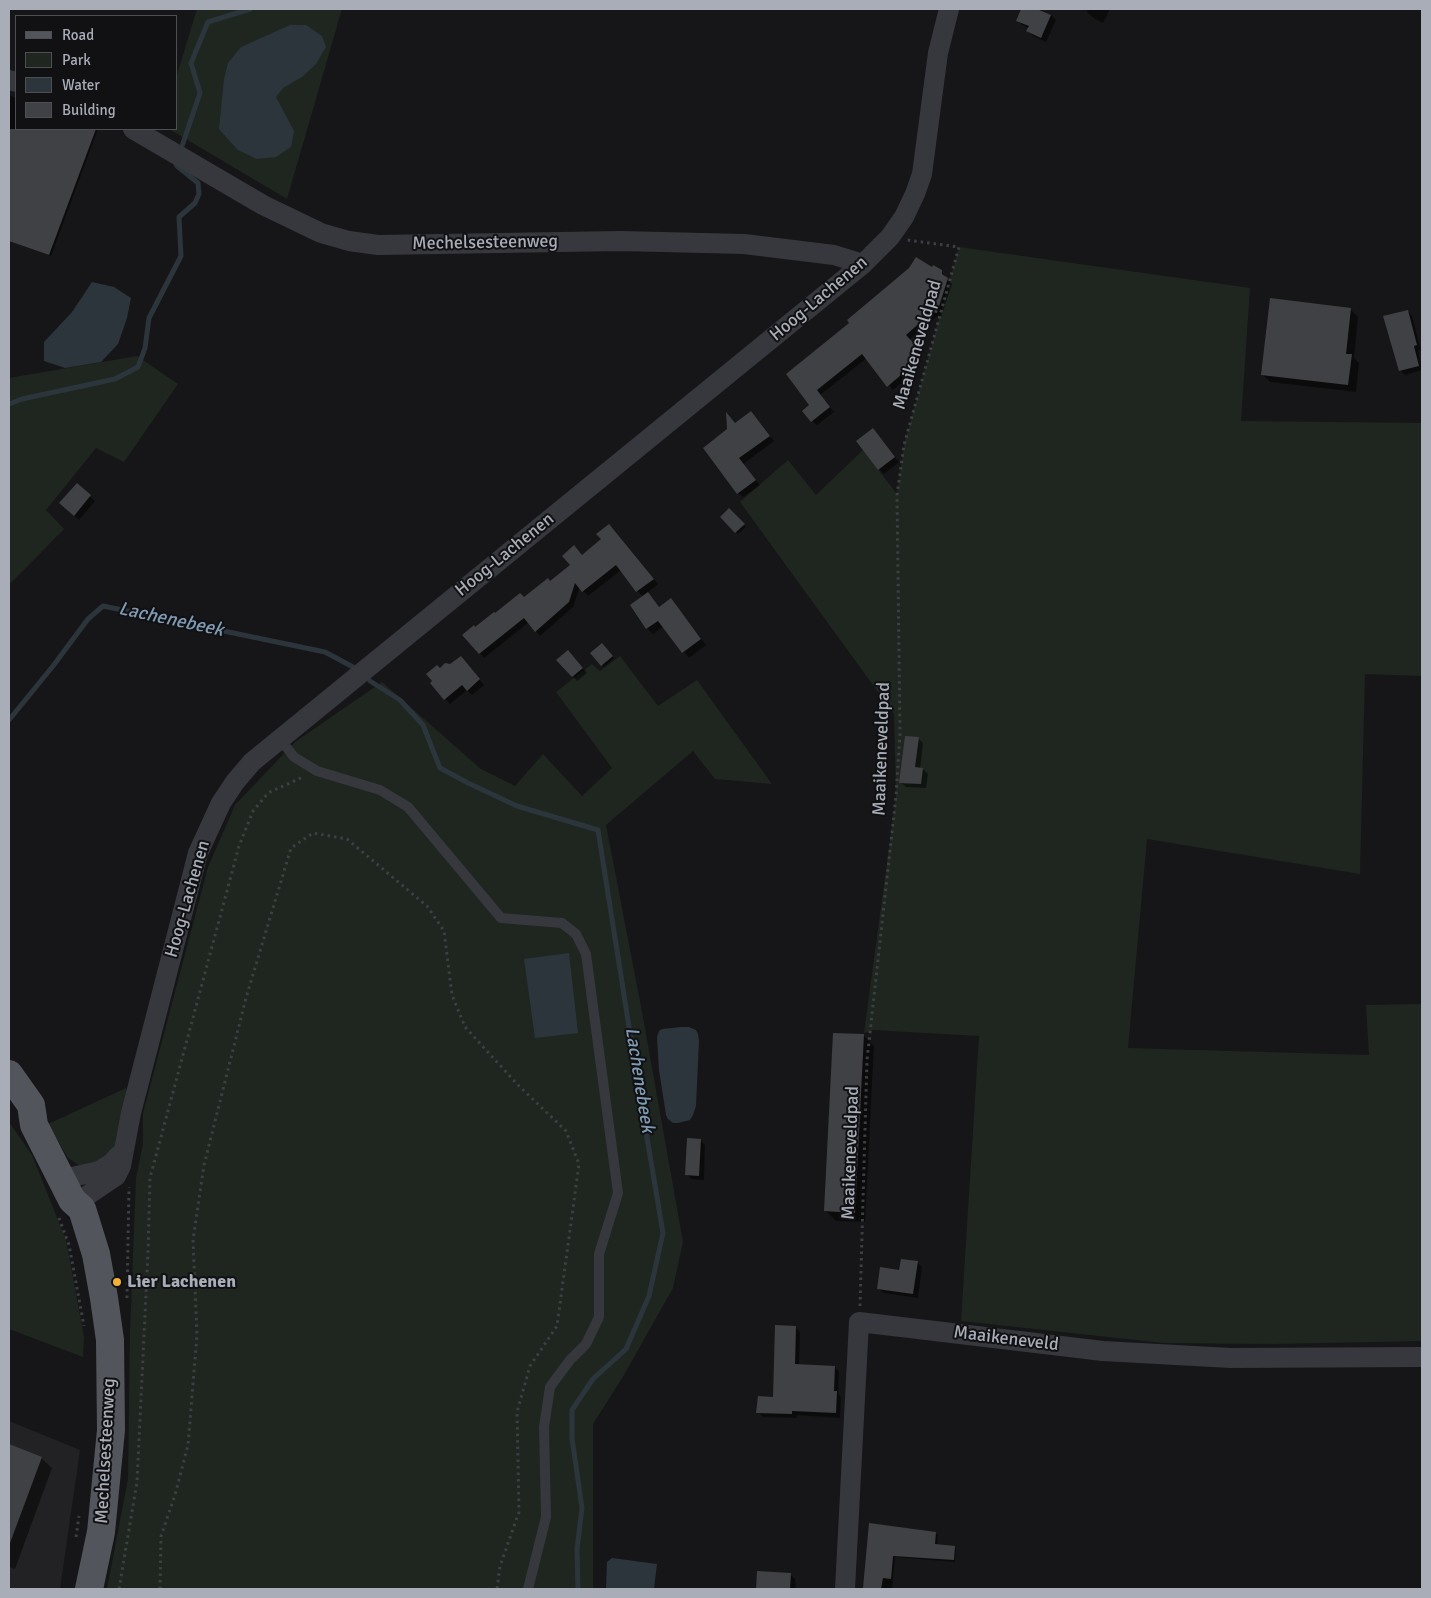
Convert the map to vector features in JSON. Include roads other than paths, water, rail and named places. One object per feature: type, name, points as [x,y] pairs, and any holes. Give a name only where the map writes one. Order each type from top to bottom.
[{"type":"main road","name":"Mechelsesteenweg","points":[[9,1074],[31,1105],[34,1125],[63,1196],[66,1214],[81,1265],[90,1311],[94,1350],[95,1406],[87,1510],[73,1589]]},
{"type":"main road","name":"Mechelsesteenweg","points":[[9,1100],[20,1115],[34,1125]]},
{"type":"main road","name":"Mechelsesteenweg","points":[[63,1196],[82,1209],[96,1254],[110,1348],[111,1430],[108,1474],[101,1532],[90,1589]]},
{"type":"street","name":"Hoog-Lachenen","points":[[63,1196],[85,1197],[116,1176],[121,1166],[131,1113],[198,853],[220,804],[235,782],[252,762],[863,264],[890,237],[904,217],[922,174],[938,53],[949,9]]},
{"type":"street","name":"Mechelsesteenweg","points":[[135,130],[263,205],[321,233],[349,241],[378,245],[621,241],[744,244],[834,255],[863,264]]},
{"type":"street","name":"Maaikeneveld","points":[[845,1589],[859,1322],[1103,1350],[1231,1358],[1357,1359],[1422,1357]]},
{"type":"lane","points":[[280,739],[294,757],[317,771],[380,790],[408,807],[501,918],[562,923],[576,934],[586,954],[618,1193],[599,1254],[599,1316],[586,1344],[570,1360],[550,1387],[544,1427],[546,1517],[528,1589]]},
{"type":"water","points":[[290,25],[306,25],[322,36],[326,47],[316,64],[302,77],[283,88],[276,97],[294,131],[291,147],[276,157],[257,159],[238,150],[219,129],[224,79],[228,63],[241,47]]},
{"type":"water","points":[[92,282],[114,287],[131,298],[127,318],[118,344],[101,362],[65,368],[44,361],[44,342],[72,312]]},
{"type":"water","points":[[569,953],[578,1033],[535,1038],[524,959]]},
{"type":"water","points":[[689,1027],[696,1030],[698,1034],[696,1106],[690,1120],[673,1123],[666,1115],[659,1070],[657,1037],[662,1029]]},
{"type":"water","points":[[612,1558],[657,1564],[654,1589],[606,1589],[607,1562]]},
{"type":"waterway","points":[[181,149],[200,93],[191,63],[208,22],[250,9]]},
{"type":"waterway","points":[[9,404],[22,399],[115,379],[138,367],[145,348],[149,318],[181,256],[179,217],[195,203],[199,194],[198,183],[177,166],[175,162]]},
{"type":"waterway","name":"Lachenebeek","points":[[9,720],[88,619],[103,606],[325,652],[353,667]]},
{"type":"waterway","name":"Lachenebeek","points":[[370,681],[400,700],[423,725],[440,768],[517,806],[598,830],[663,1233],[649,1296],[626,1349],[593,1379],[572,1410],[572,1438],[582,1508],[577,1549],[578,1589]]},
{"type":"place","name":"Lier Lachenen","points":[[117,1282]]}]
